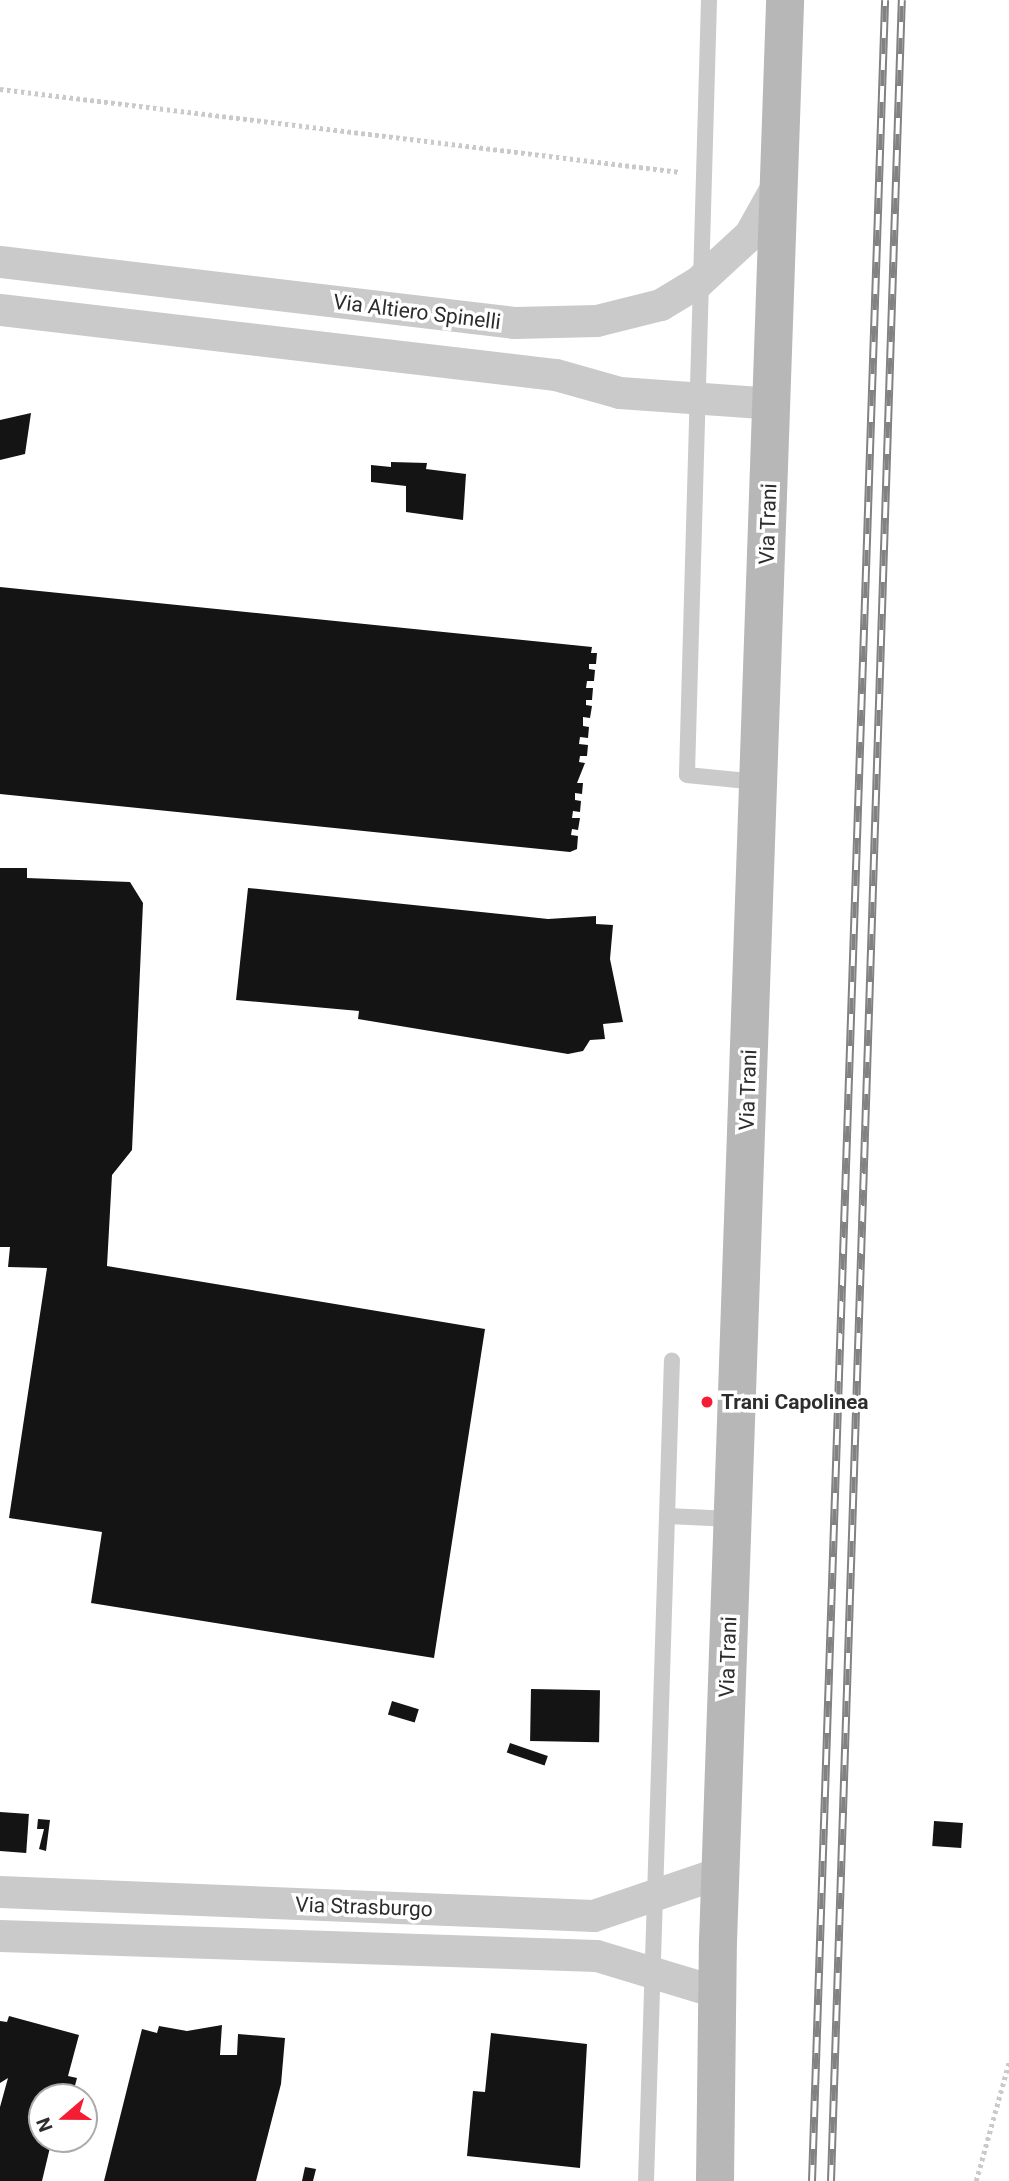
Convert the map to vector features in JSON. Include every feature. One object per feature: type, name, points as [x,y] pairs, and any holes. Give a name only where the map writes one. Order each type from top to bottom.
[{"type":"main road","name":"Via Trani","points":[[715,2181],[716,1992],[785,0]]},
{"type":"street","name":"Via Altiero Spinelli","points":[[0,262],[515,323],[597,321],[661,305],[699,282],[750,235],[779,184]]},
{"type":"street","points":[[0,310],[556,375],[620,393],[772,404]]},
{"type":"street","name":"Via Strasburgo","points":[[0,1892],[594,1916],[720,1873]]},
{"type":"street","name":"Via Strasburgo","points":[[0,1936],[597,1956],[716,1992]]},
{"type":"lane","points":[[709,0],[687,775],[758,782]]},
{"type":"lane","points":[[646,2181],[672,1360]]},
{"type":"lane","points":[[667,1516],[732,1519]]},
{"type":"path","points":[[0,89],[704,175]]},
{"type":"path","points":[[976,2181],[1009,2062]]},
{"type":"building","points":[[31,413],[25,454],[0,460],[0,420]]},
{"type":"building","points":[[391,462],[427,463],[426,469],[466,474],[463,520],[406,512],[406,486],[371,482],[371,465],[391,467]]},
{"type":"building","points":[[0,587],[592,647],[591,653],[597,653],[596,664],[589,664],[589,669],[595,670],[594,681],[587,681],[586,688],[593,688],[592,700],[586,700],[586,705],[592,706],[590,718],[583,717],[583,726],[589,727],[588,738],[580,737],[579,744],[588,745],[587,756],[580,756],[579,762],[585,763],[577,783],[583,783],[582,794],[575,793],[575,800],[581,801],[580,812],[573,811],[572,818],[580,818],[578,830],[572,829],[571,835],[578,836],[577,849],[570,852],[0,794]]},
{"type":"building","points":[[0,868],[27,868],[27,878],[130,882],[143,903],[132,1150],[112,1175],[107,1266],[485,1329],[434,1658],[91,1603],[102,1532],[9,1518],[47,1268],[8,1267],[10,1247],[0,1247]]},
{"type":"building","points":[[248,888],[548,919],[596,916],[596,924],[613,925],[610,959],[623,1022],[603,1024],[605,1039],[590,1040],[583,1051],[568,1054],[358,1019],[359,1011],[236,1000]]},
{"type":"building","points":[[531,1689],[600,1690],[599,1742],[530,1741]]},
{"type":"building","points":[[392,1701],[419,1709],[415,1723],[388,1714]]},
{"type":"building","points":[[510,1743],[548,1756],[545,1765],[507,1752]]},
{"type":"building","points":[[0,1812],[29,1814],[26,1853],[0,1851]]},
{"type":"building","points":[[38,1819],[50,1820],[46,1851],[39,1849],[44,1829],[37,1829]]},
{"type":"building","points":[[934,1821],[963,1823],[961,1848],[932,1846]]},
{"type":"building","points":[[9,2016],[79,2035],[68,2076],[77,2078],[76,2083],[28,2083],[28,2153],[49,2153],[42,2181],[0,2181],[0,2107],[8,2078],[0,2083],[0,2021],[7,2022]]},
{"type":"building","points":[[222,2025],[220,2055],[237,2055],[238,2034],[285,2038],[281,2084],[256,2181],[104,2181],[142,2029],[157,2033],[159,2026],[187,2031]]},
{"type":"building","points":[[491,2033],[587,2044],[580,2168],[467,2156],[473,2091],[485,2092]]},
{"type":"building","points":[[305,2167],[316,2169],[313,2181],[302,2181]]},
{"type":"railway","points":[[812,2181],[885,0]]},
{"type":"railway","points":[[831,2181],[902,0]]},
{"type":"place","name":"Trani Capolinea","points":[[707,1402]]}]
